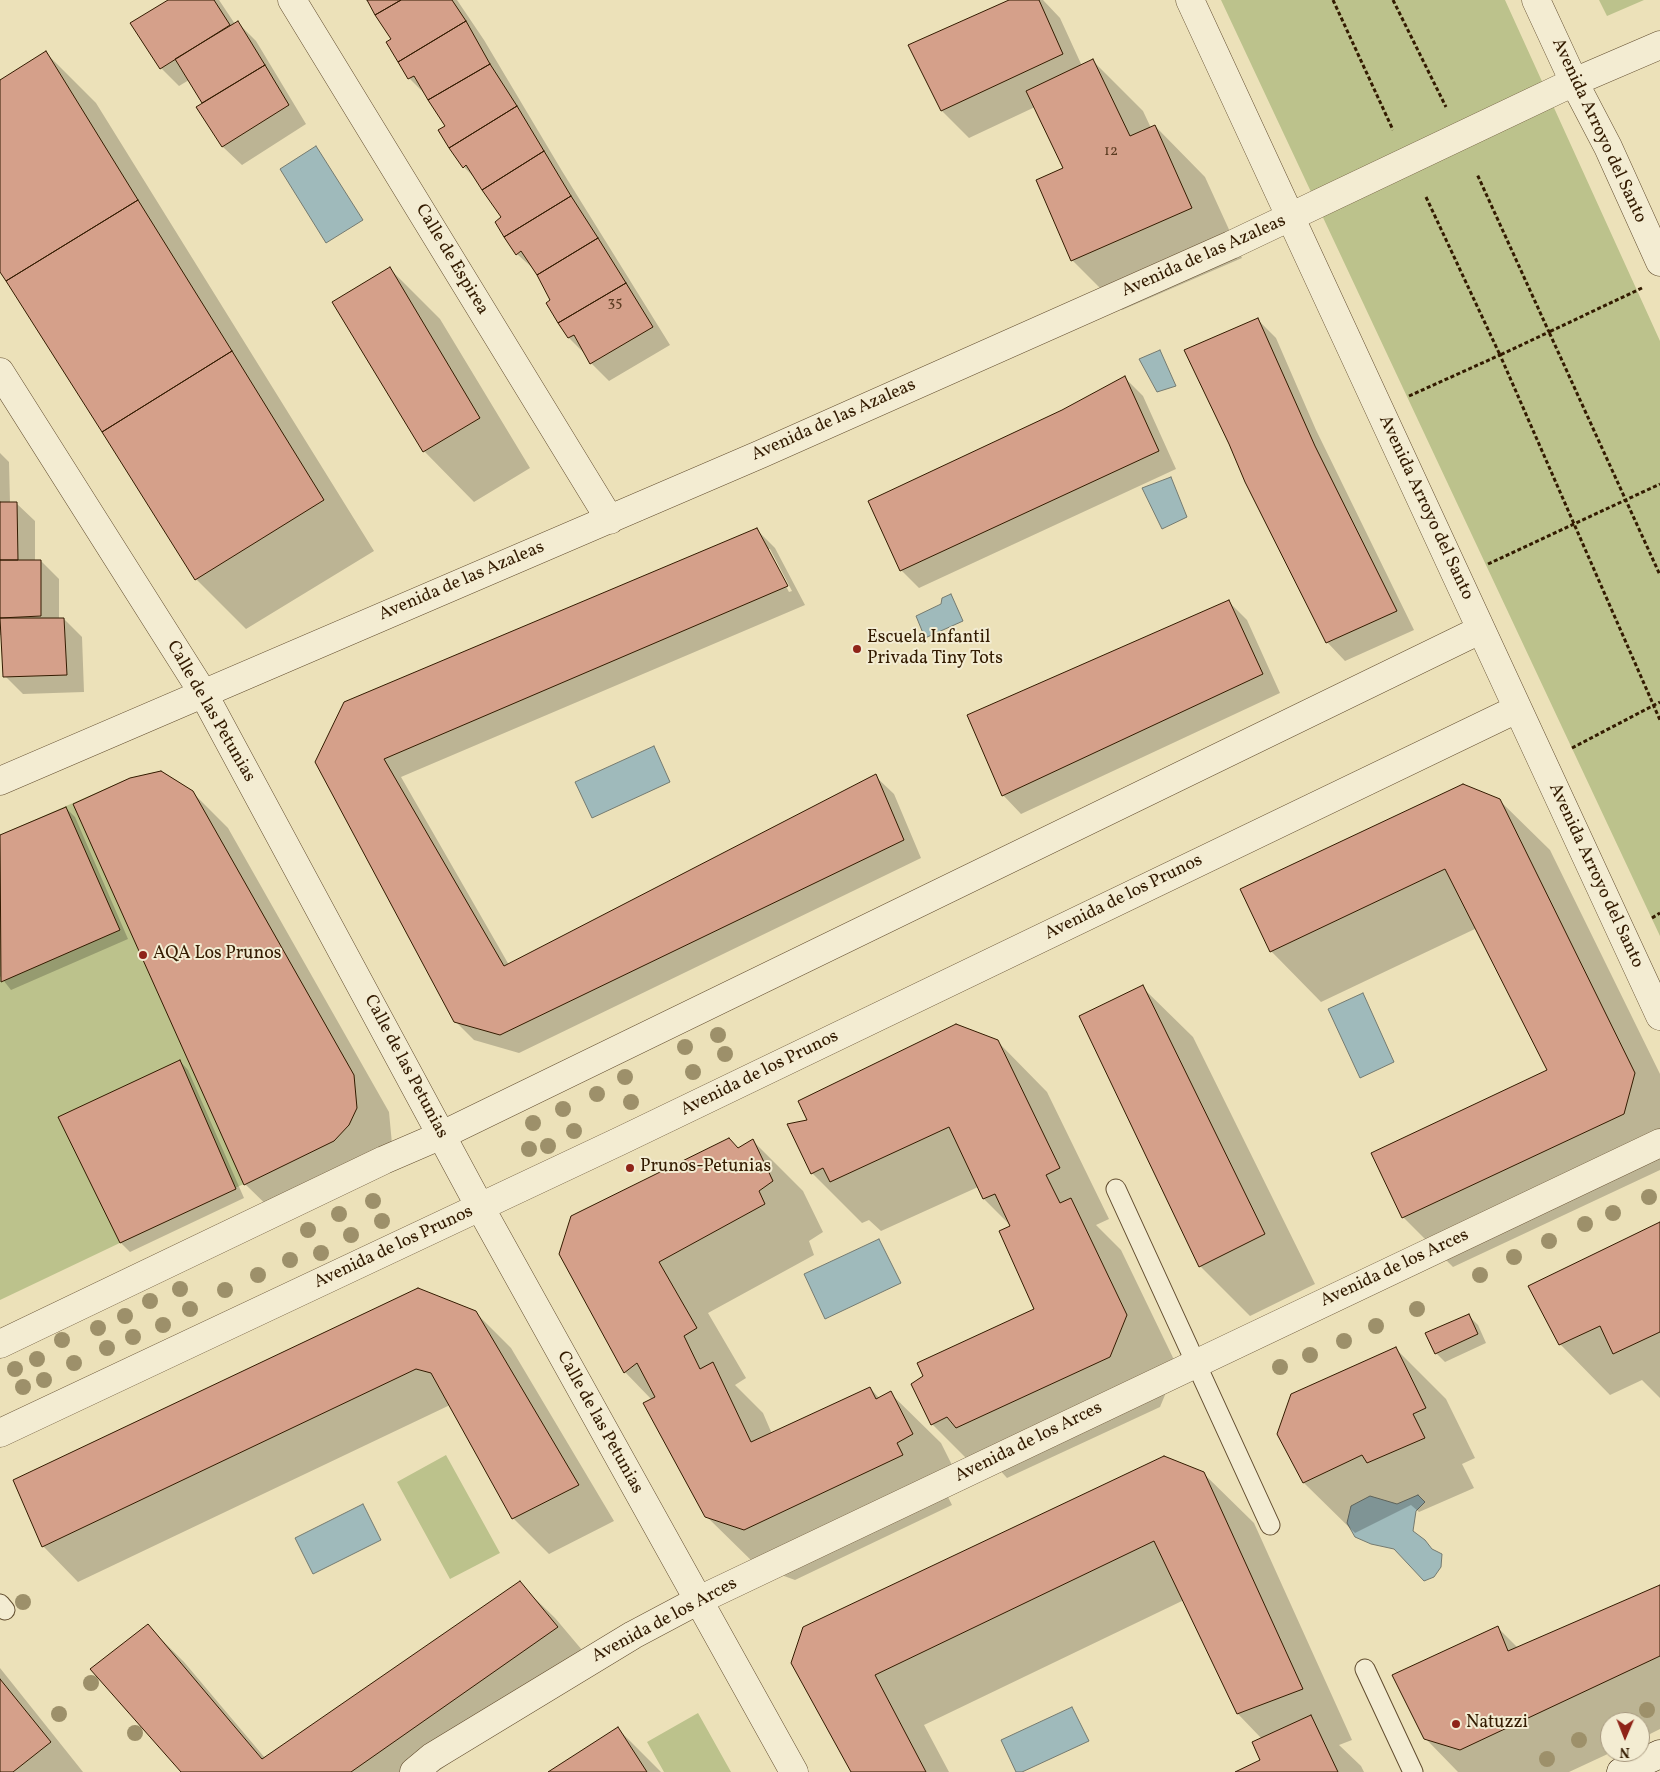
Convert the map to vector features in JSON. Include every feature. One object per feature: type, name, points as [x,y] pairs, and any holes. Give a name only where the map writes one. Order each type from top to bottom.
[{"type":"street","name":"Calle de Espirea","points":[[292,0],[610,520]]},
{"type":"street","name":"Avenida Arroyo del Santo","points":[[1190,0],[1660,1016]]},
{"type":"street","name":"Avenida Arroyo del Santo","points":[[1536,0],[1574,82],[1608,147],[1660,262]]},
{"type":"street","name":"Avenida de las Azaleas","points":[[0,781],[202,692],[610,520],[1291,217],[1574,82],[1660,45]]},
{"type":"street","name":"Calle de las Petunias","points":[[0,372],[202,692],[480,1207],[697,1601],[794,1772]]},
{"type":"street","points":[[0,1344],[442,1134],[1480,630]]},
{"type":"street","name":"Avenida de los Prunos","points":[[0,1433],[480,1207],[1517,709]]},
{"type":"street","name":"Avenida de los Arces","points":[[414,1772],[432,1756],[616,1646],[697,1601],[1660,1144]]},
{"type":"street","points":[[1621,1772],[1660,1754]]},
{"type":"lane","points":[[1116,1189],[1270,1524]]},
{"type":"lane","points":[[1365,1669],[1413,1772]]},
{"type":"path","points":[[1333,0],[1395,135]]},
{"type":"path","points":[[1393,0],[1447,110]]},
{"type":"path","points":[[1478,174],[1660,575]]},
{"type":"path","points":[[1426,197],[1500,355],[1660,720]]},
{"type":"path","points":[[1402,400],[1645,287]]},
{"type":"path","points":[[1479,568],[1660,484]]},
{"type":"path","points":[[1565,752],[1660,702]]},
{"type":"green space","points":[[1221,0],[1505,0],[1660,341],[1660,936]]},
{"type":"green space","points":[[1599,0],[1644,0],[1607,16]]},
{"type":"green space","name":"AQA Los Prunos","points":[[161,771],[193,791],[354,1075],[357,1107],[349,1125],[334,1141],[0,1300],[0,835],[130,778]]},
{"type":"green space","points":[[446,1455],[500,1553],[450,1579],[397,1482]]},
{"type":"green space","points":[[698,1713],[731,1772],[664,1772],[647,1742]]},
{"type":"water","points":[[316,146],[363,220],[326,243],[280,169]]},
{"type":"water","points":[[1160,350],[1176,386],[1157,392],[1139,359]]},
{"type":"water","points":[[1171,477],[1187,517],[1162,529],[1142,488]]},
{"type":"water","points":[[951,594],[963,621],[925,638],[916,616],[941,604],[942,598]]},
{"type":"water","points":[[654,746],[670,782],[592,818],[575,782]]},
{"type":"water","points":[[1363,993],[1394,1062],[1360,1078],[1328,1009]]},
{"type":"water","points":[[879,1239],[901,1283],[825,1319],[804,1274]]},
{"type":"water","points":[[1418,1495],[1425,1502],[1416,1511],[1413,1531],[1425,1540],[1432,1549],[1442,1554],[1441,1567],[1434,1577],[1424,1581],[1394,1549],[1371,1544],[1355,1537],[1347,1523],[1351,1506],[1370,1496],[1397,1504]]},
{"type":"water","points":[[363,1504],[381,1540],[313,1574],[295,1538]]},
{"type":"water","points":[[1072,1707],[1089,1741],[1022,1772],[1016,1772],[1001,1740]]},
{"type":"building","points":[[168,0],[214,0],[230,25],[160,69],[130,23]]},
{"type":"building","points":[[367,0],[401,0],[375,15]]},
{"type":"building","points":[[401,0],[452,0],[466,21],[398,62],[386,42],[391,39],[375,15]]},
{"type":"building","points":[[1009,0],[1039,0],[1063,54],[941,111],[908,45]]},
{"type":"building","points":[[238,21],[265,65],[202,103],[175,59]]},
{"type":"building","points":[[466,21],[490,64],[428,100],[414,76],[408,79],[398,62]]},
{"type":"building","points":[[46,51],[138,200],[6,281],[0,272],[0,80]]},
{"type":"building","points":[[1093,59],[1130,136],[1155,125],[1192,208],[1071,261],[1036,180],[1063,168],[1026,91]]},
{"type":"building","points":[[490,64],[517,106],[449,148],[438,130],[445,126],[428,100]]},
{"type":"building","points":[[265,65],[289,105],[222,147],[196,107]]},
{"type":"building","points":[[517,106],[544,151],[482,190],[466,165],[463,168],[449,148]]},
{"type":"building","points":[[544,151],[571,196],[504,237],[495,222],[501,217],[482,190]]},
{"type":"building","points":[[571,196],[598,238],[537,275],[521,251],[516,255],[504,237]]},
{"type":"building","points":[[138,200],[232,351],[102,432],[6,281]]},
{"type":"building","points":[[598,238],[626,283],[558,323],[546,303],[550,300],[537,275]]},
{"type":"building","points":[[390,267],[480,418],[423,452],[332,302]]},
{"type":"building","points":[[626,283],[653,327],[590,364],[574,335],[568,338],[558,323]]},
{"type":"building","points":[[1258,318],[1315,446],[1397,611],[1326,643],[1245,482],[1184,350]]},
{"type":"building","points":[[232,351],[324,500],[195,580],[102,432]]},
{"type":"building","points":[[1125,376],[1159,451],[900,571],[868,501],[1062,410]]},
{"type":"building","points":[[0,502],[17,502],[18,560],[0,560]]},
{"type":"building","points":[[757,528],[788,586],[384,759],[504,966],[876,774],[904,840],[500,1035],[454,1022],[315,762],[344,702]]},
{"type":"building","points":[[0,560],[41,560],[41,616],[0,618]]},
{"type":"building","points":[[1229,600],[1263,674],[1002,796],[967,715]]},
{"type":"building","points":[[0,618],[64,618],[67,675],[3,677]]},
{"type":"building","points":[[161,771],[193,791],[354,1075],[357,1108],[349,1125],[334,1141],[244,1185],[73,804],[130,778]]},
{"type":"building","points":[[1463,784],[1500,799],[1635,1073],[1624,1114],[1402,1218],[1371,1153],[1547,1070],[1445,869],[1270,952],[1240,889]]},
{"type":"building","points":[[66,807],[120,930],[1,982],[0,835]]},
{"type":"building","points":[[1143,985],[1265,1234],[1199,1267],[1079,1016]]},
{"type":"building","points":[[956,1024],[998,1040],[1060,1168],[1046,1175],[1060,1203],[1071,1198],[1127,1315],[1110,1357],[956,1428],[947,1417],[931,1425],[911,1384],[923,1376],[917,1363],[1034,1309],[999,1231],[1010,1226],[995,1194],[983,1199],[949,1127],[830,1182],[823,1168],[811,1174],[787,1124],[807,1120],[798,1101]]},
{"type":"building","points":[[180,1060],[236,1189],[120,1243],[58,1117]]},
{"type":"building","points":[[729,1138],[738,1148],[753,1139],[773,1181],[759,1191],[765,1204],[659,1262],[697,1328],[684,1336],[700,1369],[713,1362],[751,1442],[870,1387],[876,1399],[891,1391],[913,1434],[897,1443],[903,1455],[744,1530],[705,1517],[643,1403],[655,1397],[637,1363],[624,1373],[559,1254],[571,1216]]},
{"type":"building","points":[[1660,1222],[1660,1332],[1613,1354],[1600,1326],[1559,1345],[1528,1286]]},
{"type":"building","points":[[418,1288],[476,1311],[579,1485],[512,1519],[431,1373],[416,1369],[42,1547],[13,1480]]},
{"type":"building","points":[[1469,1314],[1478,1334],[1435,1354],[1425,1333]]},
{"type":"building","points":[[1396,1347],[1426,1408],[1413,1414],[1425,1438],[1367,1463],[1362,1455],[1303,1483],[1277,1434],[1291,1394]]},
{"type":"building","points":[[1164,1456],[1204,1472],[1303,1689],[1237,1714],[1154,1541],[875,1675],[926,1772],[851,1772],[791,1663],[803,1627]]},
{"type":"building","points":[[520,1581],[558,1627],[351,1772],[181,1772],[90,1669],[148,1624],[262,1759]]},
{"type":"building","points":[[1660,1585],[1660,1656],[1460,1750],[1424,1739],[1392,1675],[1498,1626],[1508,1651]]},
{"type":"building","points":[[0,1679],[51,1742],[13,1772],[0,1772]]},
{"type":"building","points":[[1311,1715],[1338,1772],[1235,1772],[1260,1760],[1252,1742]]},
{"type":"building","points":[[618,1727],[647,1772],[548,1772]]},
{"type":"place","name":"Escuela Infantil Privada Tiny Tots","points":[[857,649]]},
{"type":"place","name":"AQA Los Prunos","points":[[143,955]]},
{"type":"place","name":"Prunos-Petunias","points":[[630,1168]]},
{"type":"place","name":"Natuzzi","points":[[1456,1724]]}]
